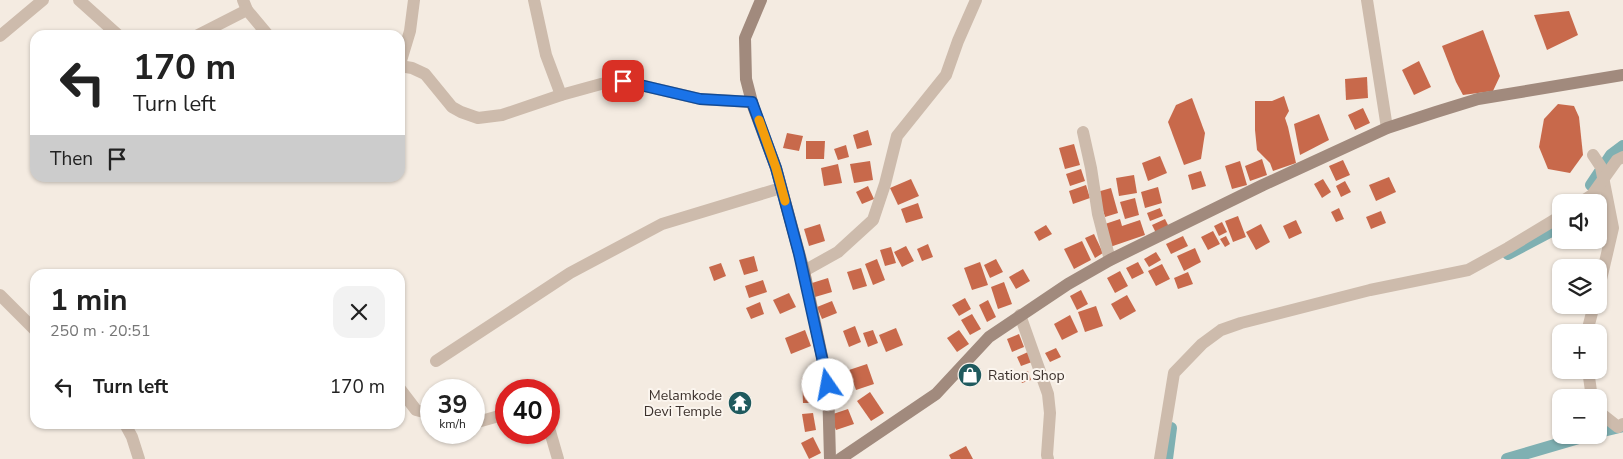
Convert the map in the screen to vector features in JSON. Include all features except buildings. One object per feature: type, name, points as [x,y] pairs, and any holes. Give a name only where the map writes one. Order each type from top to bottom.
[{"type":"street","points":[[0,36],[43,0]]},
{"type":"street","points":[[80,0],[113,30]]},
{"type":"street","points":[[405,48],[410,31],[414,0]]},
{"type":"street","points":[[534,0],[546,55],[561,95]]},
{"type":"street","points":[[761,0],[745,38],[746,79],[752,102],[776,168],[804,270],[828,385],[830,459]]},
{"type":"street","points":[[804,270],[838,252],[873,220],[885,184],[897,136],[946,75],[976,0]]},
{"type":"street","points":[[1367,0],[1387,128]]},
{"type":"street","points":[[206,30],[245,5],[264,30]]},
{"type":"street","points":[[405,66],[425,74],[452,106],[460,112],[478,118],[502,115],[561,95],[602,84],[623,81],[700,99],[752,102]]},
{"type":"street","points":[[840,459],[936,394],[989,337],[1068,284],[1110,260],[1263,185],[1387,128],[1478,99],[1623,75]]},
{"type":"street","points":[[1082,132],[1091,168],[1098,214],[1110,260]]},
{"type":"street","points":[[1593,155],[1601,167],[1613,228],[1606,259]]},
{"type":"street","points":[[1593,194],[1617,160],[1623,157]]},
{"type":"street","points":[[436,361],[570,273],[662,224],[781,188]]},
{"type":"street","points":[[1160,459],[1174,373],[1202,344],[1221,330],[1240,323],[1370,290],[1468,270],[1552,221]]},
{"type":"street","points":[[0,296],[30,325]]},
{"type":"street","points":[[1020,315],[1048,394],[1050,413],[1048,459]]},
{"type":"street","points":[[405,396],[416,410],[420,411]]},
{"type":"street","points":[[1607,418],[1618,426],[1623,424]]},
{"type":"street","points":[[128,429],[139,459]]},
{"type":"street","points":[[554,444],[558,459]]},
{"type":"waterway","points":[[1591,185],[1611,155],[1623,146]]},
{"type":"waterway","points":[[1508,254],[1552,231]]},
{"type":"waterway","points":[[1607,430],[1623,426]]},
{"type":"waterway","points":[[1167,459],[1171,428]]},
{"type":"waterway","points":[[1507,459],[1558,444]]},
{"type":"slow traffic","points":[[759,120],[776,168],[785,201]]},
{"type":"place","name":"Ration Shop","points":[[970,375]]},
{"type":"place","name":"Melamkode Devi Temple","points":[[740,403]]},
{"type":"route","points":[[623,81],[700,99],[752,102],[776,168],[804,270],[828,385]]}]
